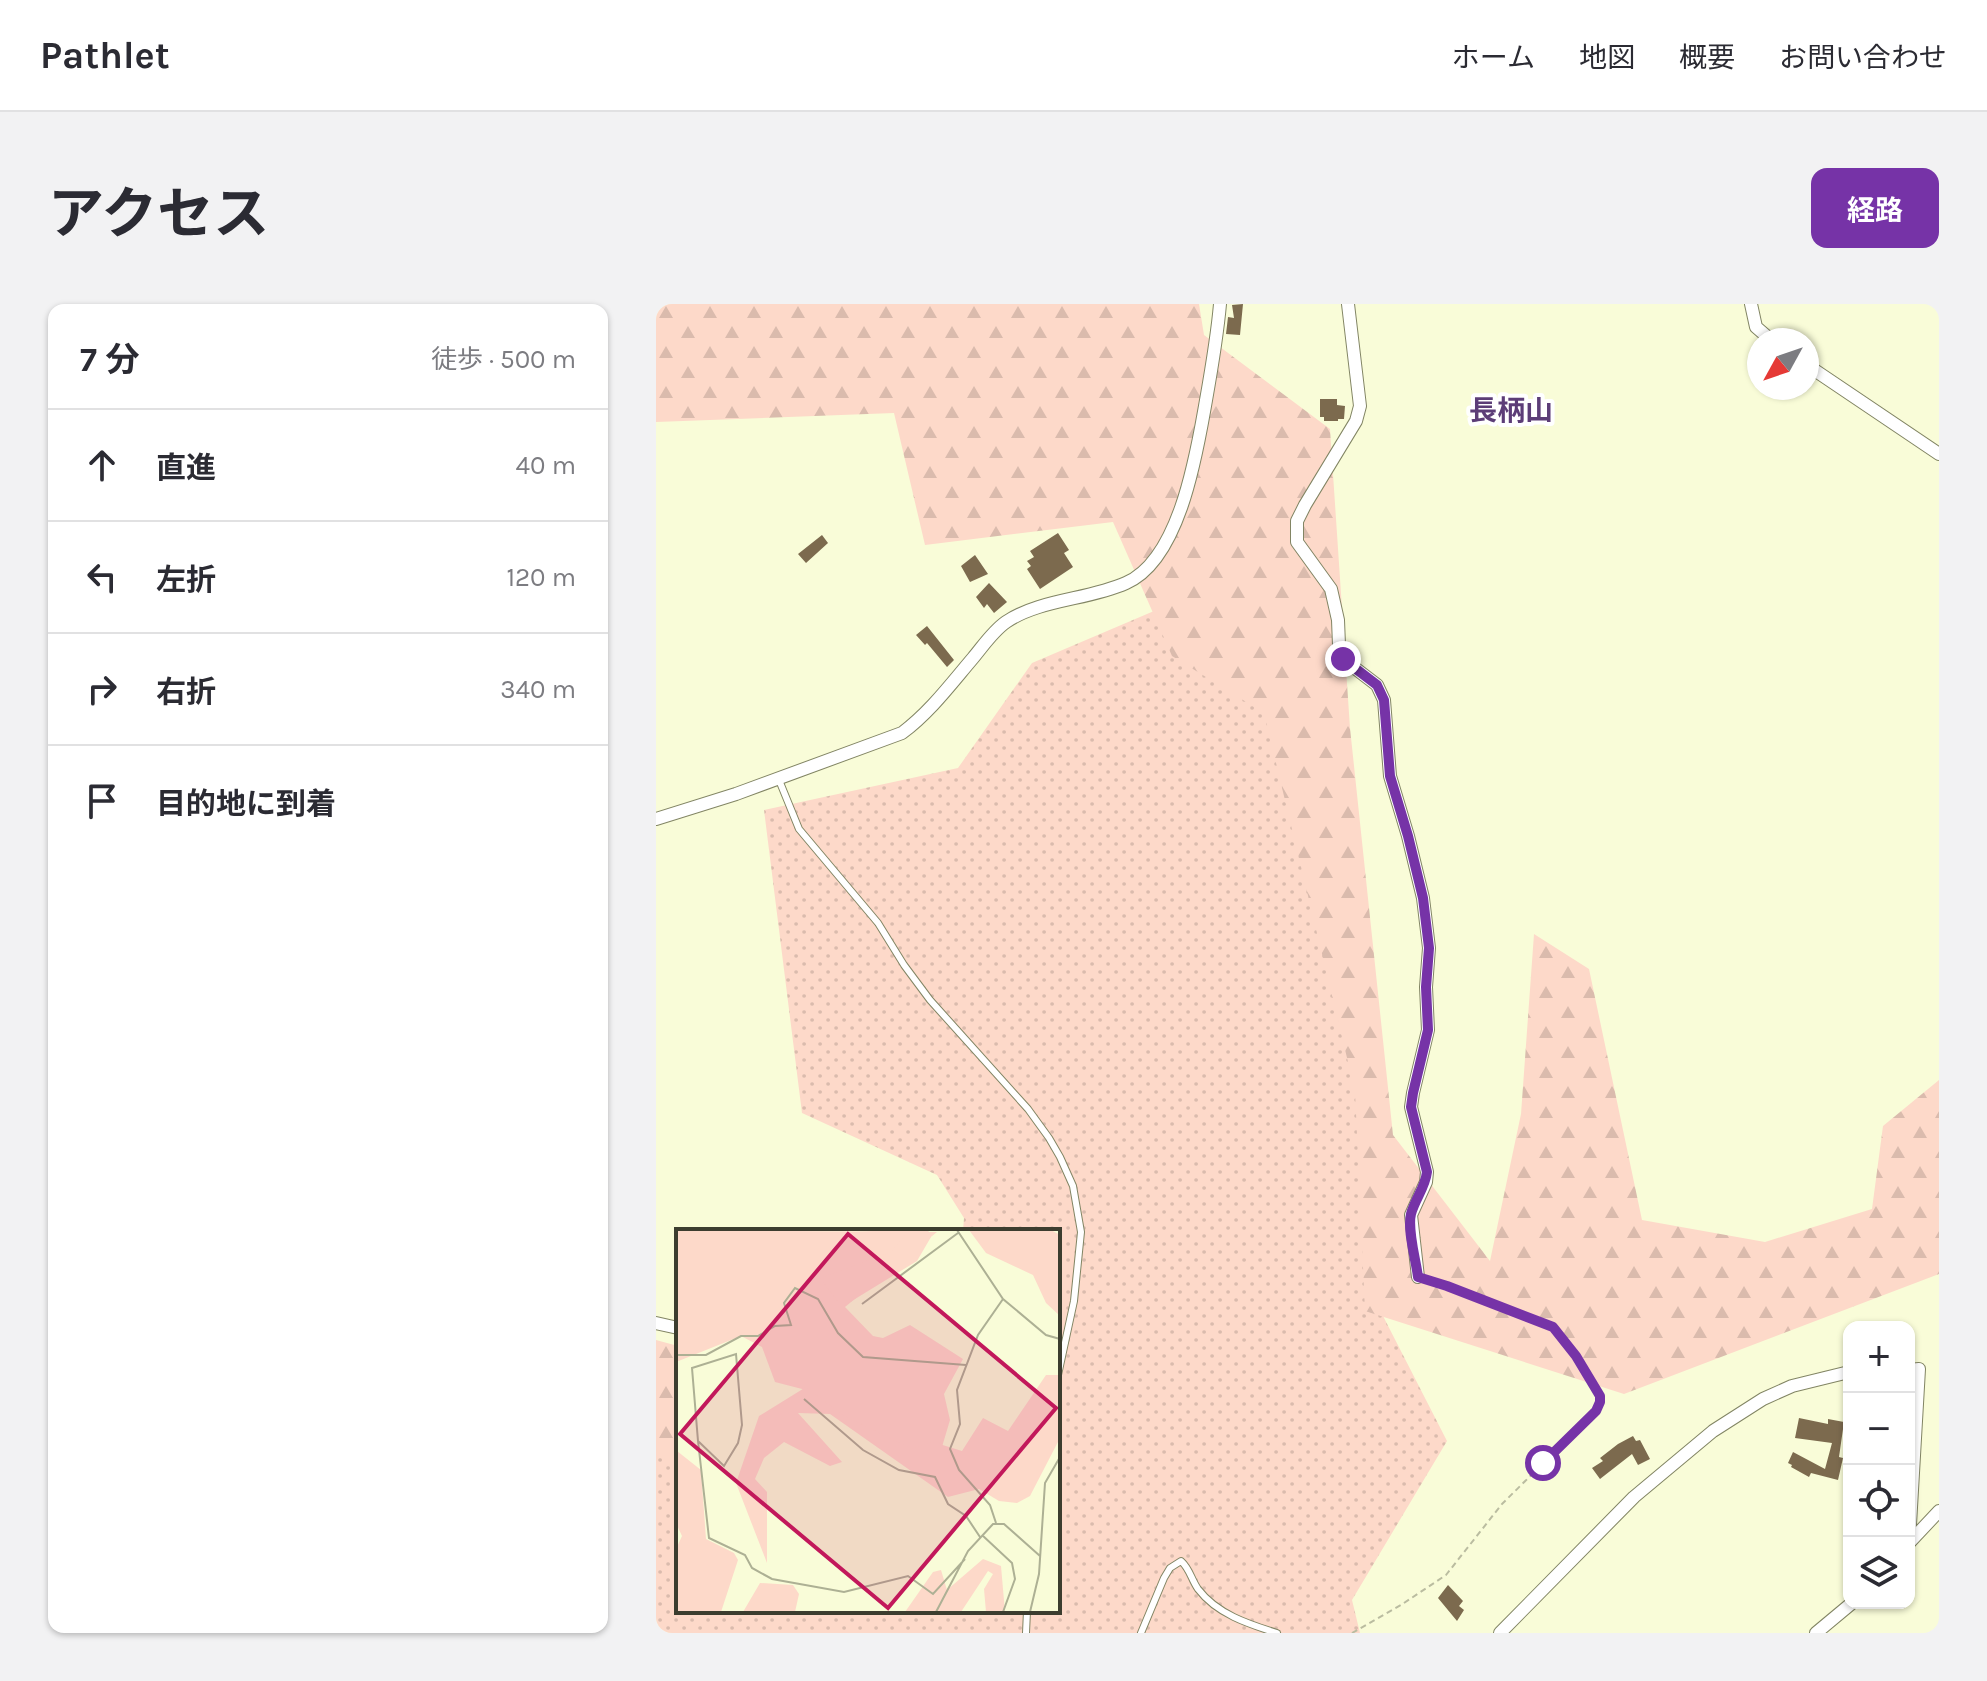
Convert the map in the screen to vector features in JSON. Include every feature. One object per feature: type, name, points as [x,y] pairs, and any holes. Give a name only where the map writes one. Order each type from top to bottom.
[{"type":"street","points":[[656,819],[736,794],[902,733],[924,716],[999,627],[1018,614],[1126,583],[1145,573],[1162,548],[1182,506],[1194,469],[1217,339],[1220,304]]},
{"type":"street","points":[[1348,304],[1360,406],[1356,421],[1297,521],[1297,542],[1331,589],[1343,659],[1377,685],[1384,700],[1390,776],[1423,898],[1429,948],[1426,987],[1428,1030],[1411,1107],[1427,1172],[1426,1182],[1411,1215],[1418,1277]]},
{"type":"street","points":[[1751,304],[1757,328]]},
{"type":"street","points":[[1819,373],[1939,454]]},
{"type":"street","points":[[656,1323],[676,1328]]},
{"type":"street","points":[[1909,1537],[1919,1369],[1915,1369]]},
{"type":"street","points":[[1500,1633],[1634,1497],[1713,1431],[1763,1399],[1792,1386],[1843,1373]]},
{"type":"street","points":[[1914,1537],[1939,1511]]},
{"type":"street","points":[[1816,1633],[1845,1609]]},
{"type":"lane","points":[[778,779],[799,829],[878,923],[930,1000],[1028,1109],[1060,1157],[1073,1186],[1081,1232],[1074,1301],[1060,1366]]},
{"type":"lane","points":[[1141,1633],[1164,1578],[1170,1568],[1181,1561],[1188,1567],[1196,1587],[1210,1601],[1233,1617],[1277,1633]]},
{"type":"lane","points":[[1026,1633],[1027,1613]]},
{"type":"path","points":[[1352,1633],[1446,1575],[1502,1504],[1596,1411],[1600,1402],[1600,1396],[1588,1375],[1553,1327],[1418,1277]]},
{"type":"green space","points":[[656,304],[1199,304],[1204,335],[1330,429],[1350,728],[1393,1135],[1490,1261],[1521,1114],[1534,934],[1589,969],[1642,1220],[1765,1242],[1872,1209],[1883,1126],[1939,1080],[1939,1274],[1624,1394],[1365,1311],[1355,1091],[1264,713],[1172,656],[1113,522],[925,545],[894,413],[656,422]]},
{"type":"green space","points":[[1208,588],[1319,716],[1383,1316],[1447,1441],[1352,1600],[1360,1633],[656,1633],[656,1359],[676,1363],[676,1613],[1060,1613],[1060,1229],[963,1229],[964,1218],[937,1175],[802,1113],[764,810],[958,768],[1032,663]]},
{"type":"green space","points":[[656,1340],[676,1345],[676,1465],[656,1454]]},
{"type":"building","points":[[1243,304],[1240,335],[1226,334],[1228,317],[1234,318],[1232,305]]},
{"type":"building","points":[[1320,399],[1337,399],[1337,405],[1345,406],[1344,419],[1324,421],[1324,417],[1320,417]]},
{"type":"building","points":[[1058,533],[1069,550],[1064,553],[1073,567],[1040,589],[1027,569],[1031,566],[1027,561],[1034,557],[1030,551]]},
{"type":"building","points":[[822,535],[828,543],[806,563],[798,554]]},
{"type":"building","points":[[975,555],[988,574],[970,582],[961,566]]},
{"type":"building","points":[[989,583],[1007,602],[994,613],[987,604],[984,608],[976,597]]},
{"type":"building","points":[[927,626],[954,660],[947,667],[916,635]]},
{"type":"building","points":[[1799,1418],[1828,1424],[1828,1419],[1843,1422],[1839,1457],[1843,1458],[1838,1480],[1811,1473],[1809,1477],[1791,1467],[1788,1463],[1793,1452],[1825,1469],[1832,1443],[1795,1438]]},
{"type":"building","points":[[1633,1436],[1636,1441],[1640,1440],[1650,1459],[1638,1465],[1632,1454],[1600,1479],[1592,1468],[1603,1461],[1600,1458]]},
{"type":"building","points":[[1448,1585],[1463,1601],[1459,1606],[1464,1610],[1457,1621],[1438,1598]]},
{"type":"district","name":"長柄山","points":[[1511,410]]},
{"type":"route","points":[[1343,659],[1377,685],[1384,700],[1390,776],[1423,898],[1429,948],[1426,987],[1428,1030],[1411,1107],[1427,1172],[1426,1182],[1411,1215],[1418,1277],[1553,1327],[1576,1356],[1600,1396],[1600,1402],[1596,1411],[1543,1463]]}]
